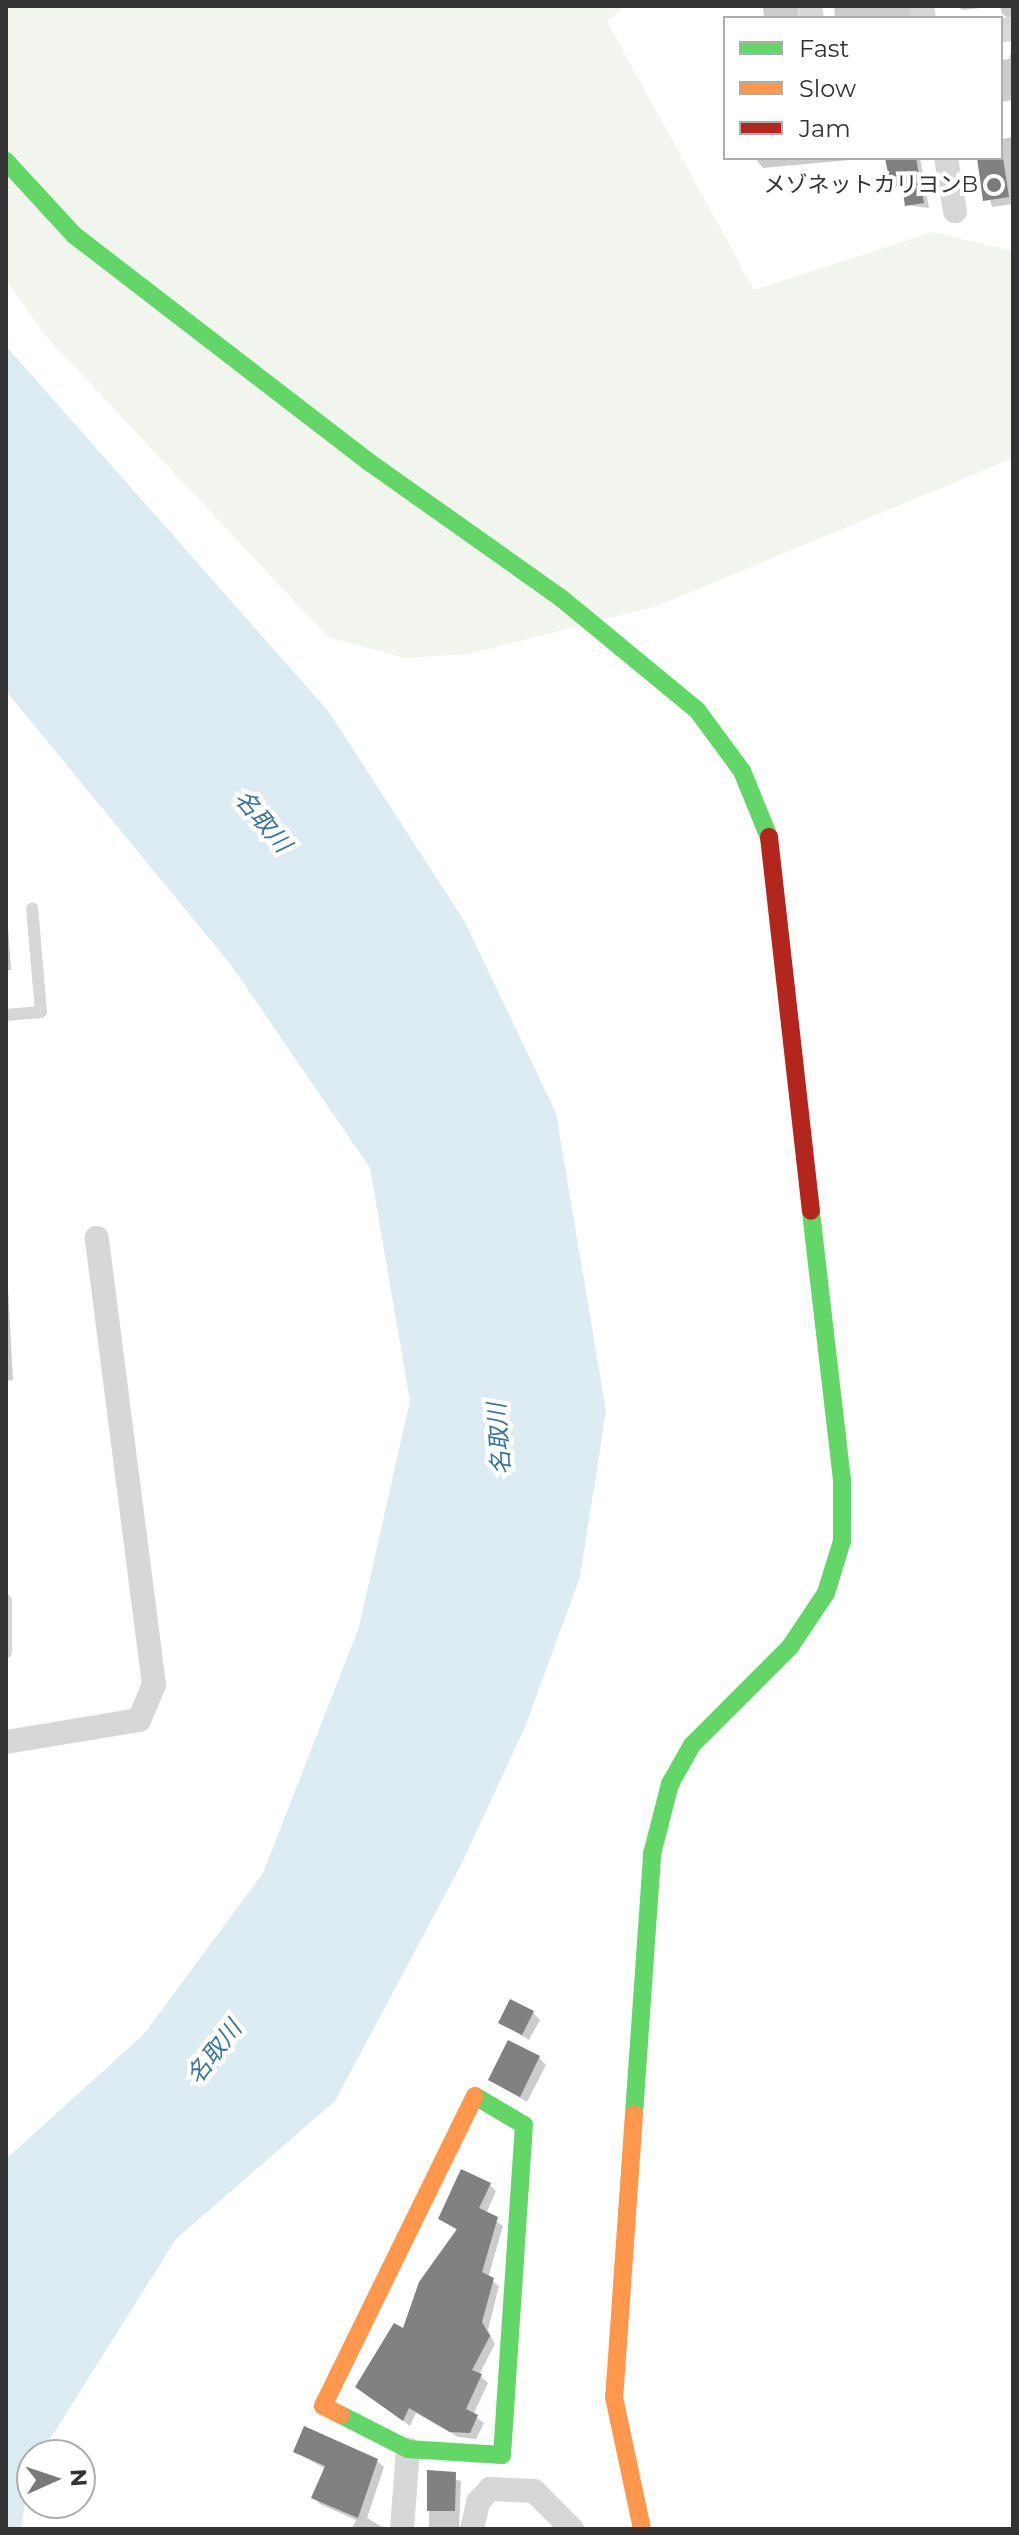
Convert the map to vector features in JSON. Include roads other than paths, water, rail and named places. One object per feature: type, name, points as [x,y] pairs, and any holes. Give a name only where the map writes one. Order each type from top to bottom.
[{"type":"street","points":[[946,160],[955,211]]},
{"type":"street","points":[[6,161],[74,235],[369,462],[561,598],[697,710],[742,771],[768,830],[839,1449],[842,1541],[826,1593],[790,1647],[692,1745],[670,1784],[652,1854],[615,2383],[642,2529]]},
{"type":"street","points":[[6,1742],[139,1720],[154,1685],[97,1238]]},
{"type":"street","points":[[475,2096],[524,2125],[505,2450],[408,2449],[323,2406],[475,2096]]},
{"type":"street","points":[[402,2529],[408,2449]]},
{"type":"street","points":[[472,2529],[484,2492],[527,2489],[559,2509],[572,2529]]},
{"type":"lane","points":[[6,1015],[41,1012],[32,908]]},
{"type":"lane","points":[[6,1600],[6,1652]]},
{"type":"water","name":"名取川","points":[[6,346],[329,712],[465,922],[556,1113],[606,1411],[580,1577],[525,1727],[462,1863],[335,2101],[176,2239],[50,2439],[16,2439],[16,2519],[22,2519],[21,2529],[6,2529],[6,2159],[144,2034],[263,1873],[359,1627],[410,1401],[370,1168],[231,965],[6,691]]},
{"type":"place","name":"メゾネットカリヨンB","points":[[994,185]]}]
